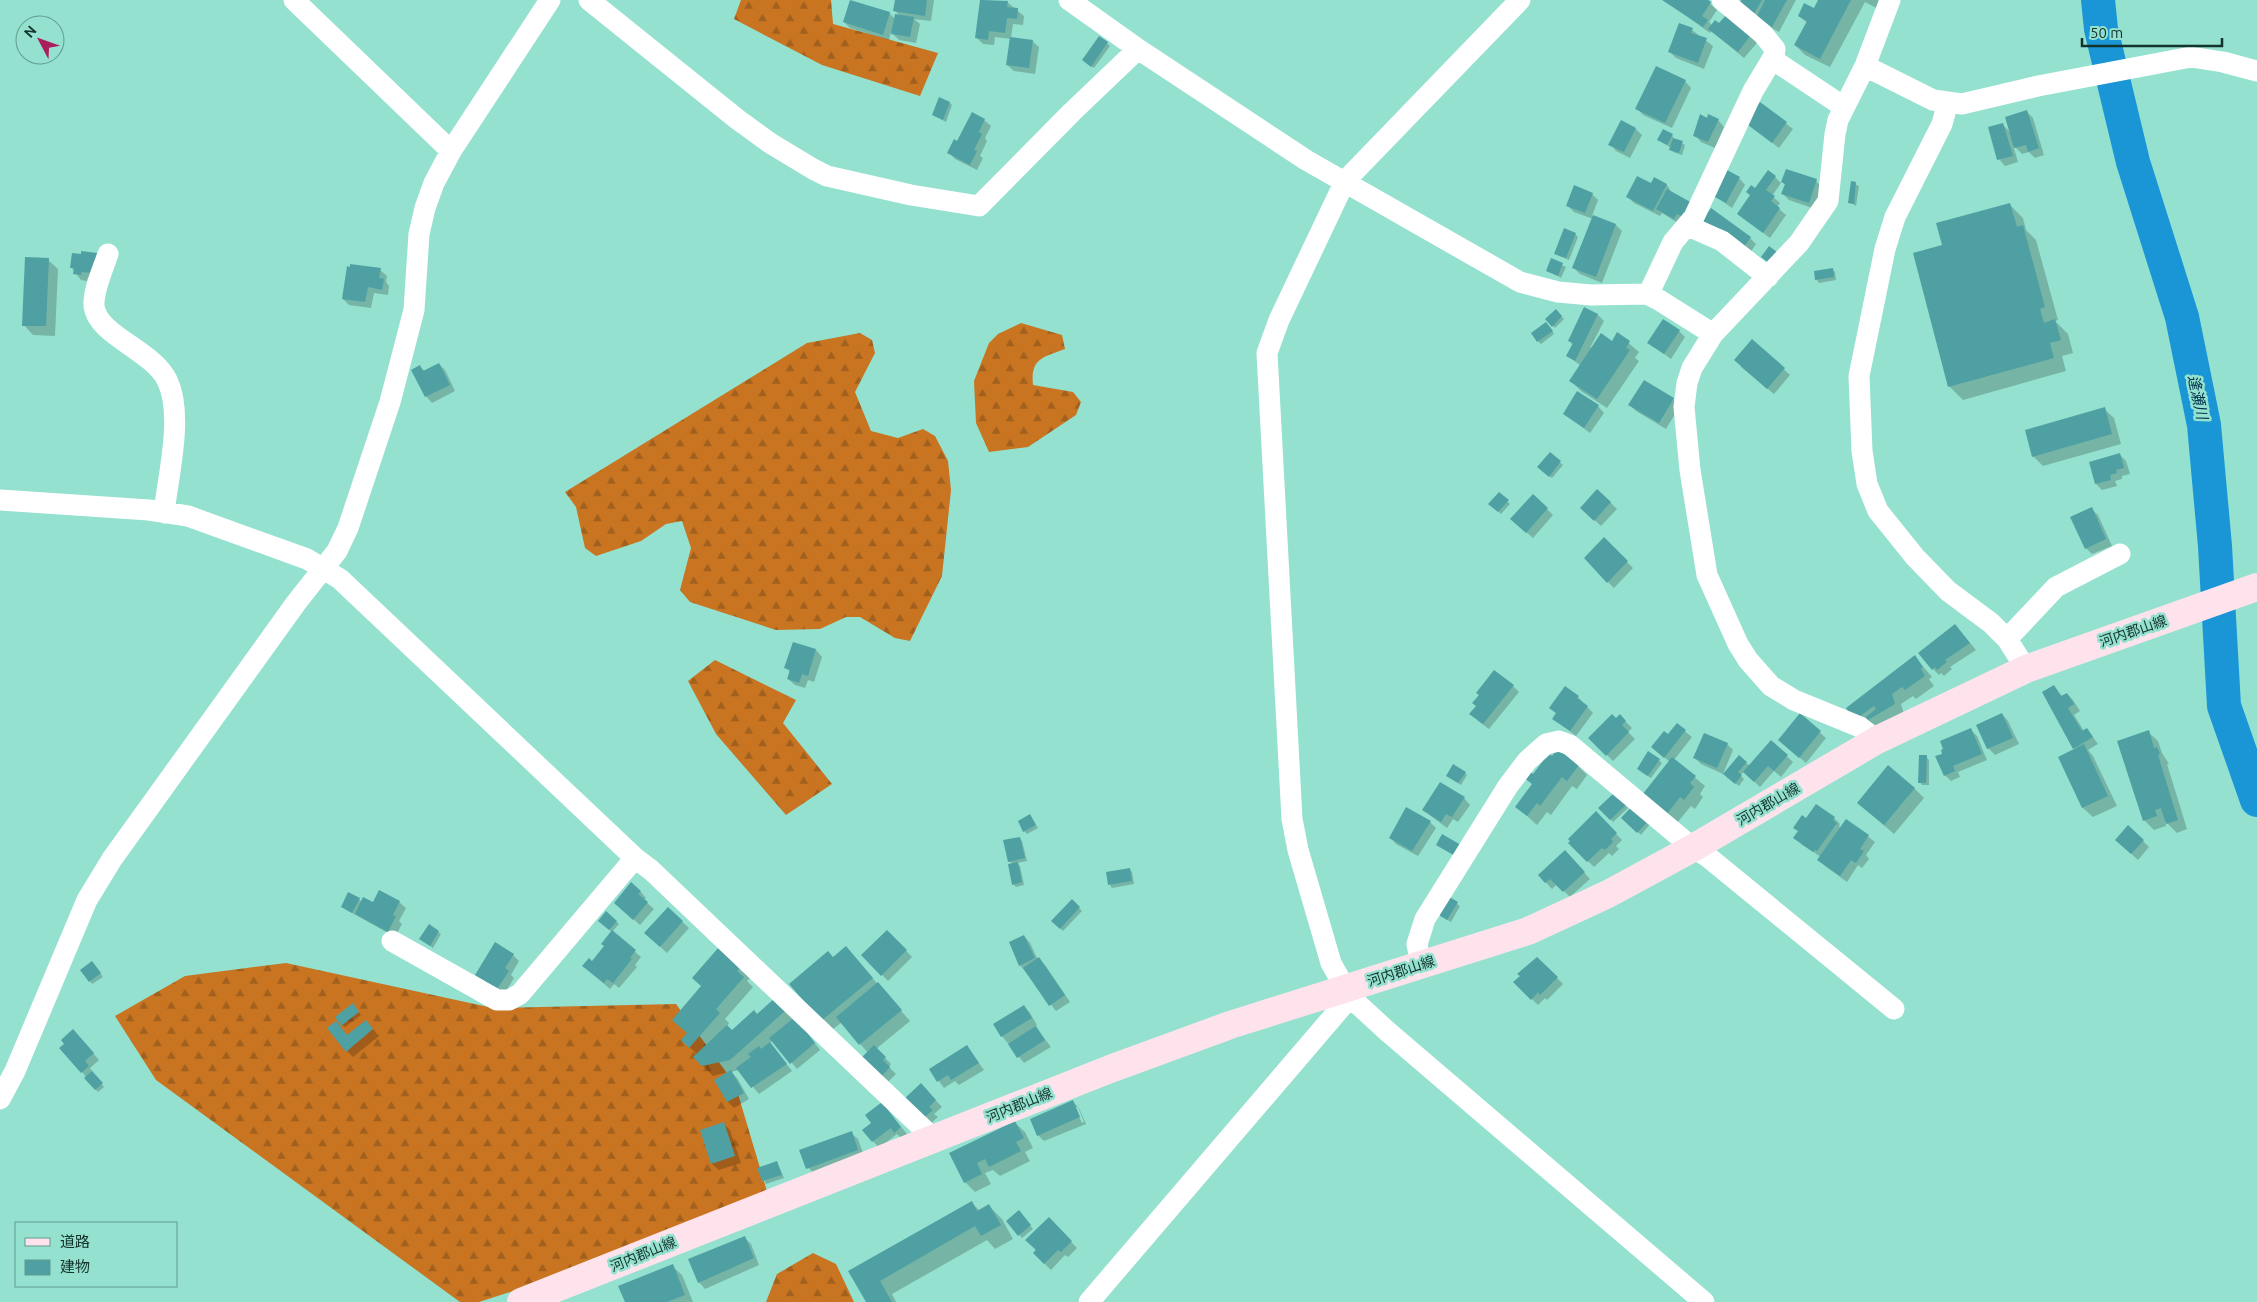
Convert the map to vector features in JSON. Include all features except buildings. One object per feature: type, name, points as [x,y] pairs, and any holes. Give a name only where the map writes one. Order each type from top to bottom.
[{"type":"main road","name":"河内郡山線","points":[[521,1302],[1110,1069],[1230,1025],[1347,993],[1421,965],[1528,931],[1608,894],[1693,848],[1877,740],[2026,669],[2257,587]]},
{"type":"street","points":[[294,0],[451,150]]},
{"type":"street","points":[[0,1099],[15,1071],[87,900],[112,859],[235,686],[337,551],[348,528],[390,402],[414,310],[419,234],[425,208],[434,183],[451,150],[550,0]]},
{"type":"street","points":[[589,0],[738,119],[770,143],[813,169],[827,176],[910,195],[979,206],[1072,112],[1138,49]]},
{"type":"street","points":[[1069,0],[1138,49],[1306,160],[1520,282],[1558,292],[1591,295],[1628,293],[1648,295],[1713,334]]},
{"type":"street","points":[[1520,0],[1344,181],[1279,320],[1267,353],[1292,819],[1298,850],[1331,963],[1347,993],[1395,1038],[1704,1302]]},
{"type":"street","points":[[1648,295],[1673,242],[1694,217],[1753,91],[1772,59],[1775,49],[1763,34],[1722,0]]},
{"type":"street","points":[[1877,740],[1860,727],[1794,700],[1771,686],[1748,660],[1738,644],[1707,576],[1690,470],[1684,407],[1687,383],[1692,368],[1713,334],[1799,244],[1828,201],[1835,134],[1844,107],[1865,66],[1890,0]]},
{"type":"street","points":[[1865,66],[1933,100],[1962,104],[1986,100],[2038,86],[2191,57],[2223,62],[2257,71]]},
{"type":"street","points":[[1772,59],[1844,107]]},
{"type":"street","points":[[1948,102],[1942,124],[1895,218],[1886,249],[1859,376],[1862,451],[1867,484],[1878,511],[1915,557],[1948,591],[1991,623],[2007,639],[2026,669]]},
{"type":"street","points":[[1688,226],[1722,241],[1768,277]]},
{"type":"street","points":[[108,254],[94,304],[97,318],[156,364],[167,380],[172,396],[176,421],[164,513]]},
{"type":"street","points":[[0,500],[188,516],[239,533],[325,567],[340,579],[635,858],[651,870],[934,1139]]},
{"type":"street","points":[[2007,639],[2056,588],[2120,554]]},
{"type":"street","points":[[1421,965],[1417,944],[1425,919],[1508,786],[1527,761],[1546,744],[1559,741],[1570,745],[1693,848],[1708,857],[1894,1009]]},
{"type":"street","points":[[392,941],[497,1000],[509,1000],[520,994],[635,858]]},
{"type":"street","points":[[1090,1302],[1347,993]]},
{"type":"green space","points":[[741,0],[831,0],[833,24],[938,53],[920,96],[822,65],[734,19]]},
{"type":"green space","points":[[1021,323],[1062,335],[1065,349],[1045,357],[1036,364],[1033,385],[1073,392],[1081,402],[1076,415],[1028,447],[989,452],[976,423],[974,381],[989,343],[998,334]]},
{"type":"green space","points":[[860,333],[872,340],[875,353],[855,392],[871,431],[898,438],[923,429],[935,436],[948,461],[951,490],[942,576],[910,641],[895,638],[860,617],[846,617],[820,629],[776,630],[690,602],[680,590],[691,548],[682,521],[666,524],[641,541],[596,556],[585,548],[576,507],[565,492],[807,343]]},
{"type":"green space","points":[[715,660],[796,700],[783,723],[832,784],[786,815],[716,734],[688,681]]},
{"type":"green space","points":[[286,963],[493,1008],[676,1004],[735,1084],[772,1208],[479,1302],[460,1302],[156,1080],[115,1016],[185,976]]},
{"type":"green space","points":[[813,1253],[836,1264],[854,1302],[766,1302],[777,1274]]},
{"type":"waterway","name":"逢瀬川","points":[[2098,0],[2101,29],[2133,162],[2182,317],[2204,425],[2215,546],[2224,706],[2257,800]]}]
